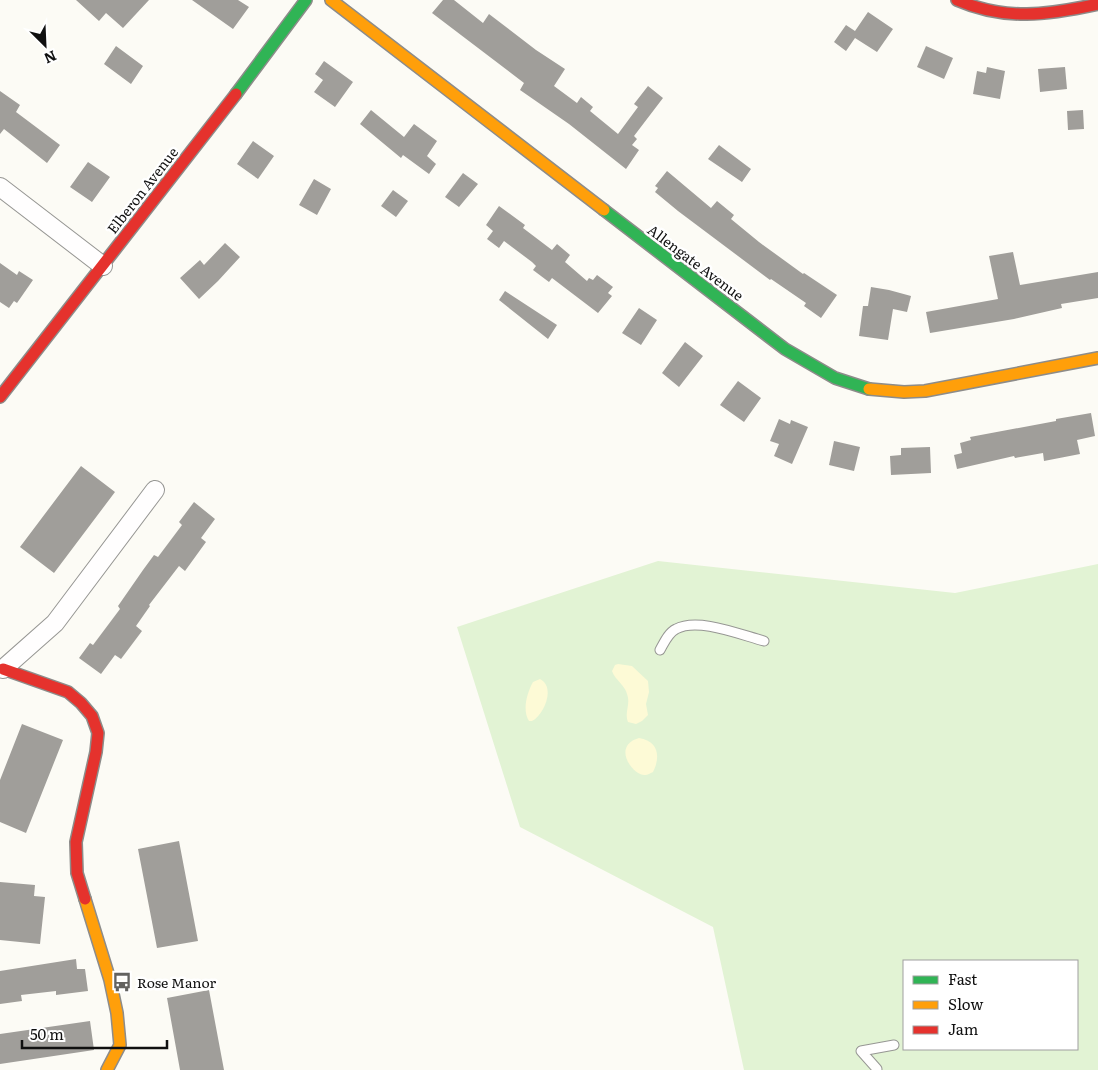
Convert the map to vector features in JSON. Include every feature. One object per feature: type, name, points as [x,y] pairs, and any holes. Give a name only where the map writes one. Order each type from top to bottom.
[{"type":"street","name":"Elberon Avenue","points":[[0,398],[306,0]]},
{"type":"street","name":"Allengate Avenue","points":[[331,0],[785,349],[832,378],[856,387],[881,392],[904,393],[925,391],[1098,358]]},
{"type":"street","points":[[957,0],[964,4],[992,12],[1022,15],[1051,14],[1098,4]]},
{"type":"street","points":[[0,187],[103,266]]},
{"type":"street","points":[[1,669],[55,623],[155,490]]},
{"type":"street","points":[[1,669],[68,692],[92,716],[98,733],[96,752],[76,842],[77,873],[110,980],[117,1012],[120,1045],[107,1070]]},
{"type":"lane","points":[[660,650],[666,639],[676,629],[690,624],[703,625],[764,641]]},
{"type":"lane","points":[[877,1069],[860,1051],[894,1045]]},
{"type":"green space","points":[[658,561],[955,593],[1098,564],[1098,1070],[744,1070],[713,927],[520,827],[457,627]]},
{"type":"sand","points":[[615,665],[632,666],[648,681],[649,692],[646,704],[648,715],[636,724],[628,722],[627,694],[612,671]]},
{"type":"sand","points":[[540,679],[545,683],[548,694],[541,713],[532,721],[529,721],[526,712],[527,696],[533,682]]},
{"type":"sand","points":[[639,738],[650,742],[654,746],[657,755],[653,772],[646,775],[640,774],[630,766],[625,753],[626,747]]},
{"type":"building","points":[[76,0],[149,0],[123,28],[106,13],[99,21]]},
{"type":"building","points":[[192,0],[238,0],[249,7],[233,29]]},
{"type":"building","points":[[443,0],[454,0],[483,23],[489,14],[536,50],[565,69],[554,86],[577,103],[581,97],[593,107],[590,111],[618,134],[638,107],[634,104],[648,86],[663,98],[634,136],[637,139],[632,145],[639,150],[626,169],[569,124],[520,90],[524,83],[432,13]]},
{"type":"building","points":[[868,12],[893,29],[877,52],[855,38],[846,51],[834,42],[846,25],[855,31]]},
{"type":"building","points":[[116,46],[143,66],[131,84],[104,64]]},
{"type":"building","points":[[926,46],[953,58],[944,79],[917,67]]},
{"type":"building","points":[[324,61],[353,82],[335,107],[314,92],[323,80],[315,74]]},
{"type":"building","points":[[987,67],[1005,71],[1000,99],[973,94],[977,71],[986,73]]},
{"type":"building","points":[[1065,67],[1067,89],[1040,92],[1038,69]]},
{"type":"building","points":[[0,91],[20,105],[16,112],[60,145],[47,163],[4,129],[0,134]]},
{"type":"building","points":[[371,110],[404,137],[414,124],[437,141],[427,156],[436,164],[429,174],[403,155],[401,158],[360,124]]},
{"type":"building","points":[[1083,110],[1084,129],[1068,130],[1067,111]]},
{"type":"building","points":[[253,141],[274,156],[258,179],[237,164]]},
{"type":"building","points":[[719,145],[751,169],[742,182],[708,159]]},
{"type":"building","points":[[88,162],[110,177],[92,202],[70,187]]},
{"type":"building","points":[[667,171],[711,208],[717,201],[734,215],[731,219],[759,242],[803,274],[837,295],[821,318],[804,306],[806,303],[770,280],[655,192],[658,188],[655,186]]},
{"type":"building","points":[[463,173],[478,184],[459,207],[445,197]]},
{"type":"building","points":[[314,179],[331,189],[317,215],[299,205]]},
{"type":"building","points":[[393,190],[408,201],[396,217],[381,206]]},
{"type":"building","points":[[499,206],[525,225],[523,228],[552,250],[557,244],[570,255],[565,262],[587,281],[589,278],[593,280],[597,275],[613,287],[608,293],[612,296],[598,313],[552,278],[549,282],[533,270],[536,266],[532,262],[504,241],[499,248],[487,239],[493,231],[486,225]]},
{"type":"building","points":[[225,243],[240,257],[199,299],[180,278],[200,260],[204,265]]},
{"type":"building","points":[[1013,252],[1020,285],[1098,272],[1098,298],[1061,304],[1062,308],[1014,319],[930,333],[926,312],[998,299],[989,256]]},
{"type":"building","points":[[0,263],[17,275],[19,271],[33,280],[17,303],[14,301],[9,308],[0,302]]},
{"type":"building","points":[[871,287],[911,296],[907,312],[893,309],[888,340],[859,336],[863,306],[868,306]]},
{"type":"building","points":[[505,291],[557,325],[548,339],[499,300]]},
{"type":"building","points":[[639,308],[657,320],[641,345],[622,333]]},
{"type":"building","points":[[685,342],[703,356],[679,387],[662,373]]},
{"type":"building","points":[[738,381],[761,398],[744,422],[720,405]]},
{"type":"building","points":[[1091,413],[1095,436],[1077,440],[1080,454],[1044,461],[1043,453],[1015,458],[1014,456],[957,469],[954,455],[962,453],[960,443],[971,440],[970,437]]},
{"type":"building","points":[[779,419],[790,424],[791,420],[808,427],[792,464],[774,456],[779,444],[770,441]]},
{"type":"building","points":[[834,441],[860,447],[854,471],[829,465]]},
{"type":"building","points":[[930,447],[931,473],[891,475],[890,456],[901,455],[901,448]]},
{"type":"building","points":[[81,466],[115,492],[54,573],[20,547]]},
{"type":"building","points":[[194,502],[215,519],[201,538],[206,542],[185,571],[179,566],[149,605],[136,626],[142,631],[121,659],[115,655],[101,674],[79,658],[90,643],[93,645],[120,609],[118,606],[154,555],[158,557],[182,525],[179,522]]},
{"type":"building","points":[[22,724],[63,740],[26,833],[0,822],[0,780]]},
{"type":"building","points":[[179,841],[198,941],[157,948],[138,849]]},
{"type":"building","points":[[0,882],[35,885],[34,896],[45,897],[40,944],[0,940]]},
{"type":"building","points":[[76,959],[77,969],[85,969],[88,991],[56,995],[56,991],[21,995],[22,1001],[0,1004],[0,971]]},
{"type":"building","points":[[209,990],[224,1070],[180,1070],[167,998]]},
{"type":"building","points":[[90,1021],[94,1050],[0,1064],[0,1034]]},
{"type":"traffic: fast","points":[[236,94],[306,0]]},
{"type":"traffic: fast","points":[[604,210],[785,349],[835,378],[869,389]]},
{"type":"traffic: slow","points":[[331,0],[604,210]]},
{"type":"traffic: slow","points":[[869,389],[904,392],[925,391],[1098,358]]},
{"type":"traffic: slow","points":[[85,899],[110,980],[117,1013],[120,1045],[107,1070]]},
{"type":"traffic: jam","points":[[957,0],[992,11],[1027,14],[1062,11],[1098,4]]},
{"type":"traffic: jam","points":[[0,397],[236,94]]},
{"type":"traffic: jam","points":[[3,669],[68,692],[92,716],[98,733],[96,752],[76,842],[77,873],[85,899]]},
{"type":"place","name":"Rose Manor","points":[[122,982]]}]
